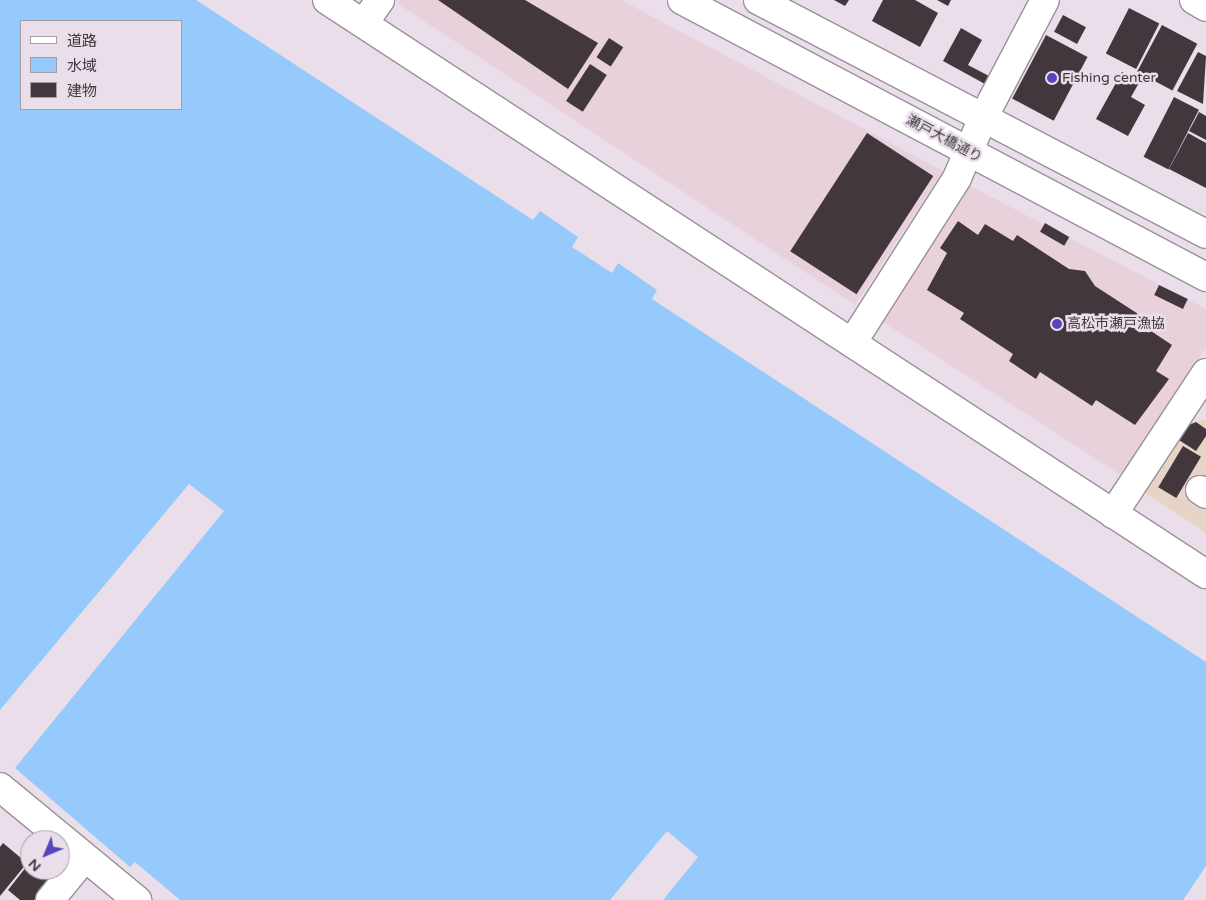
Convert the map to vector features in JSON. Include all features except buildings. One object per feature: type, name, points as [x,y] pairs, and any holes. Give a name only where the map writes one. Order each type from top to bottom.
[{"type":"street","points":[[328,0],[1206,574]]},
{"type":"street","points":[[364,23],[380,0]]},
{"type":"street","name":"瀬戸大橋通り","points":[[682,0],[1206,277]]},
{"type":"street","points":[[758,0],[1206,234]]},
{"type":"street","points":[[1194,0],[1206,7]]},
{"type":"street","points":[[852,343],[957,178],[983,118],[1038,3]]},
{"type":"street","points":[[1113,514],[1198,402],[1206,373]]},
{"type":"street","points":[[0,787],[137,900]]},
{"type":"street","points":[[50,900],[86,857]]},
{"type":"shaded area","points":[[400,0],[621,0],[943,171],[855,305],[398,4]]},
{"type":"shaded area","points":[[970,186],[1206,309],[1206,348],[1121,475],[883,322]]},
{"type":"shaded area","points":[[1204,419],[1206,421],[1206,533],[1144,492],[1189,424]]},
{"type":"water","points":[[0,0],[196,0],[533,220],[540,211],[578,237],[572,247],[612,273],[618,263],[657,290],[652,299],[1206,662],[1206,866],[1183,900],[663,900],[698,857],[667,831],[610,900],[180,900],[135,862],[130,867],[15,768],[224,511],[189,484],[0,710]]},
{"type":"place","name":"Fishing center","points":[[1052,78]]},
{"type":"place","name":"高松市瀬戸漁協","points":[[1057,324]]}]
